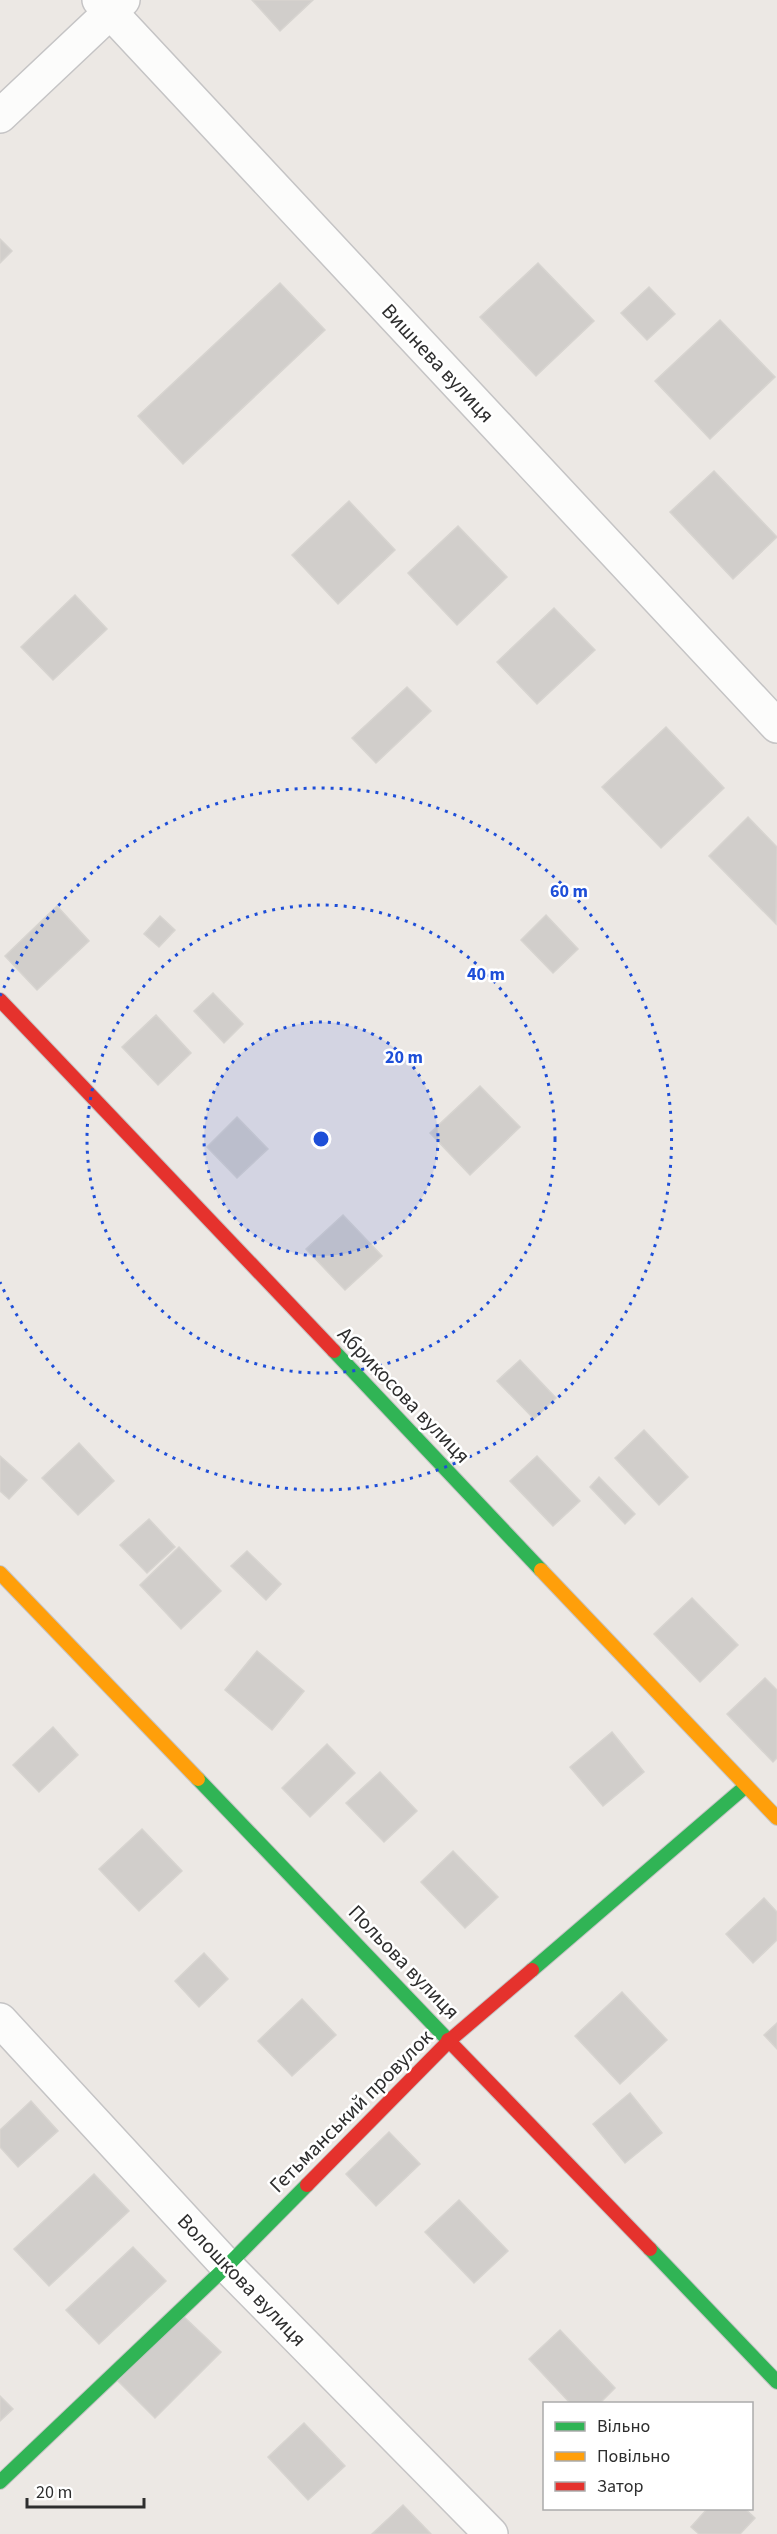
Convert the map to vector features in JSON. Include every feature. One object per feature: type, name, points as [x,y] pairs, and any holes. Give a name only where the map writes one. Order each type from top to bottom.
[{"type":"street","points":[[0,116],[111,4]]},
{"type":"street","name":"Вишнева вулиця","points":[[111,4],[777,726]]},
{"type":"street","name":"Абрикосова вулиця","points":[[0,1000],[777,1818]]},
{"type":"street","name":"Польова вулиця","points":[[0,1573],[777,2382]]},
{"type":"street","name":"Гетьманський провулок","points":[[0,2482],[227,2266],[450,2040],[746,1786]]},
{"type":"street","name":"Волошкова вулиця","points":[[0,2020],[227,2266],[490,2534]]},
{"type":"building","points":[[252,0],[313,0],[280,31]]},
{"type":"building","points":[[0,239],[12,251],[0,263]]},
{"type":"building","points":[[538,263],[594,321],[536,376],[480,317]]},
{"type":"building","points":[[280,283],[325,330],[183,464],[138,416]]},
{"type":"building","points":[[649,287],[675,314],[647,340],[621,313]]},
{"type":"building","points":[[720,320],[775,377],[710,439],[655,381]]},
{"type":"building","points":[[714,471],[777,537],[733,579],[670,512]]},
{"type":"building","points":[[349,501],[395,550],[338,604],[292,555]]},
{"type":"building","points":[[458,526],[507,577],[457,625],[408,573]]},
{"type":"building","points":[[75,595],[107,629],[53,680],[21,647]]},
{"type":"building","points":[[554,608],[595,650],[537,704],[497,662]]},
{"type":"building","points":[[407,687],[431,711],[376,763],[352,738]]},
{"type":"building","points":[[666,727],[724,788],[661,848],[602,787]]},
{"type":"building","points":[[748,817],[777,847],[776,924],[709,856]]},
{"type":"building","points":[[57,906],[89,941],[37,990],[5,956]]},
{"type":"building","points":[[546,915],[578,949],[553,973],[521,940]]},
{"type":"building","points":[[160,916],[175,930],[159,947],[144,934]]},
{"type":"building","points":[[213,993],[243,1024],[224,1043],[194,1011]]},
{"type":"building","points":[[156,1015],[191,1053],[158,1085],[122,1047]]},
{"type":"building","points":[[480,1086],[520,1127],[470,1175],[430,1133]]},
{"type":"building","points":[[237,1117],[268,1149],[237,1178],[207,1147]]},
{"type":"building","points":[[343,1215],[382,1256],[345,1290],[306,1249]]},
{"type":"building","points":[[520,1360],[556,1398],[534,1419],[497,1381]]},
{"type":"building","points":[[644,1430],[688,1477],[659,1505],[615,1458]]},
{"type":"building","points":[[79,1443],[114,1481],[78,1515],[42,1478]]},
{"type":"building","points":[[0,1456],[27,1480],[9,1499],[0,1491]]},
{"type":"building","points":[[537,1456],[580,1501],[553,1526],[510,1481]]},
{"type":"building","points":[[599,1477],[635,1514],[625,1524],[590,1487]]},
{"type":"building","points":[[149,1519],[175,1547],[147,1573],[120,1545]]},
{"type":"building","points":[[179,1547],[221,1591],[181,1629],[140,1585]]},
{"type":"building","points":[[247,1551],[281,1584],[266,1600],[231,1566]]},
{"type":"building","points":[[692,1598],[738,1645],[700,1682],[654,1634]]},
{"type":"building","points":[[257,1651],[304,1691],[272,1730],[225,1690]]},
{"type":"building","points":[[765,1678],[777,1690],[777,1758],[773,1762],[727,1714]]},
{"type":"building","points":[[53,1727],[78,1755],[39,1792],[13,1765]]},
{"type":"building","points":[[612,1732],[644,1772],[603,1806],[570,1767]]},
{"type":"building","points":[[327,1744],[355,1773],[310,1817],[282,1788]]},
{"type":"building","points":[[380,1772],[417,1811],[384,1842],[346,1803]]},
{"type":"building","points":[[142,1829],[182,1871],[139,1911],[99,1869]]},
{"type":"building","points":[[453,1851],[498,1897],[465,1928],[421,1882]]},
{"type":"building","points":[[764,1898],[777,1912],[777,1940],[753,1963],[726,1934]]},
{"type":"building","points":[[204,1953],[228,1979],[199,2007],[175,1981]]},
{"type":"building","points":[[622,1992],[667,2040],[620,2084],[575,2036]]},
{"type":"building","points":[[302,1999],[336,2035],[292,2076],[258,2041]]},
{"type":"building","points":[[777,2023],[777,2049],[764,2035]]},
{"type":"building","points":[[630,2093],[662,2133],[625,2163],[593,2124]]},
{"type":"building","points":[[31,2101],[58,2131],[18,2167],[0,2147],[0,2130]]},
{"type":"building","points":[[389,2132],[420,2164],[376,2206],[346,2174]]},
{"type":"building","points":[[94,2174],[129,2211],[49,2286],[14,2249]]},
{"type":"building","points":[[459,2200],[508,2251],[474,2283],[425,2232]]},
{"type":"building","points":[[133,2247],[166,2281],[99,2344],[66,2310]]},
{"type":"building","points":[[182,2315],[221,2352],[155,2418],[118,2381]]},
{"type":"building","points":[[560,2330],[615,2388],[601,2402],[569,2402],[529,2359]]},
{"type":"building","points":[[0,2396],[13,2409],[0,2421]]},
{"type":"building","points":[[304,2423],[345,2466],[308,2500],[268,2457]]},
{"type":"building","points":[[403,2505],[431,2534],[372,2534]]},
{"type":"building","points":[[706,2510],[746,2510],[755,2518],[740,2534],[699,2534],[691,2527]]},
{"type":"traffic: fast","points":[[334,1351],[541,1570]]},
{"type":"traffic: fast","points":[[198,1779],[448,2040]]},
{"type":"traffic: fast","points":[[532,1970],[746,1786]]},
{"type":"traffic: fast","points":[[0,2482],[227,2266],[307,2185]]},
{"type":"traffic: fast","points":[[650,2249],[777,2382]]},
{"type":"traffic: slow","points":[[541,1570],[777,1818]]},
{"type":"traffic: slow","points":[[0,1573],[198,1779]]},
{"type":"traffic: jam","points":[[0,1000],[334,1351]]},
{"type":"traffic: jam","points":[[307,2185],[450,2040],[532,1970]]},
{"type":"traffic: jam","points":[[448,2040],[650,2249]]}]
